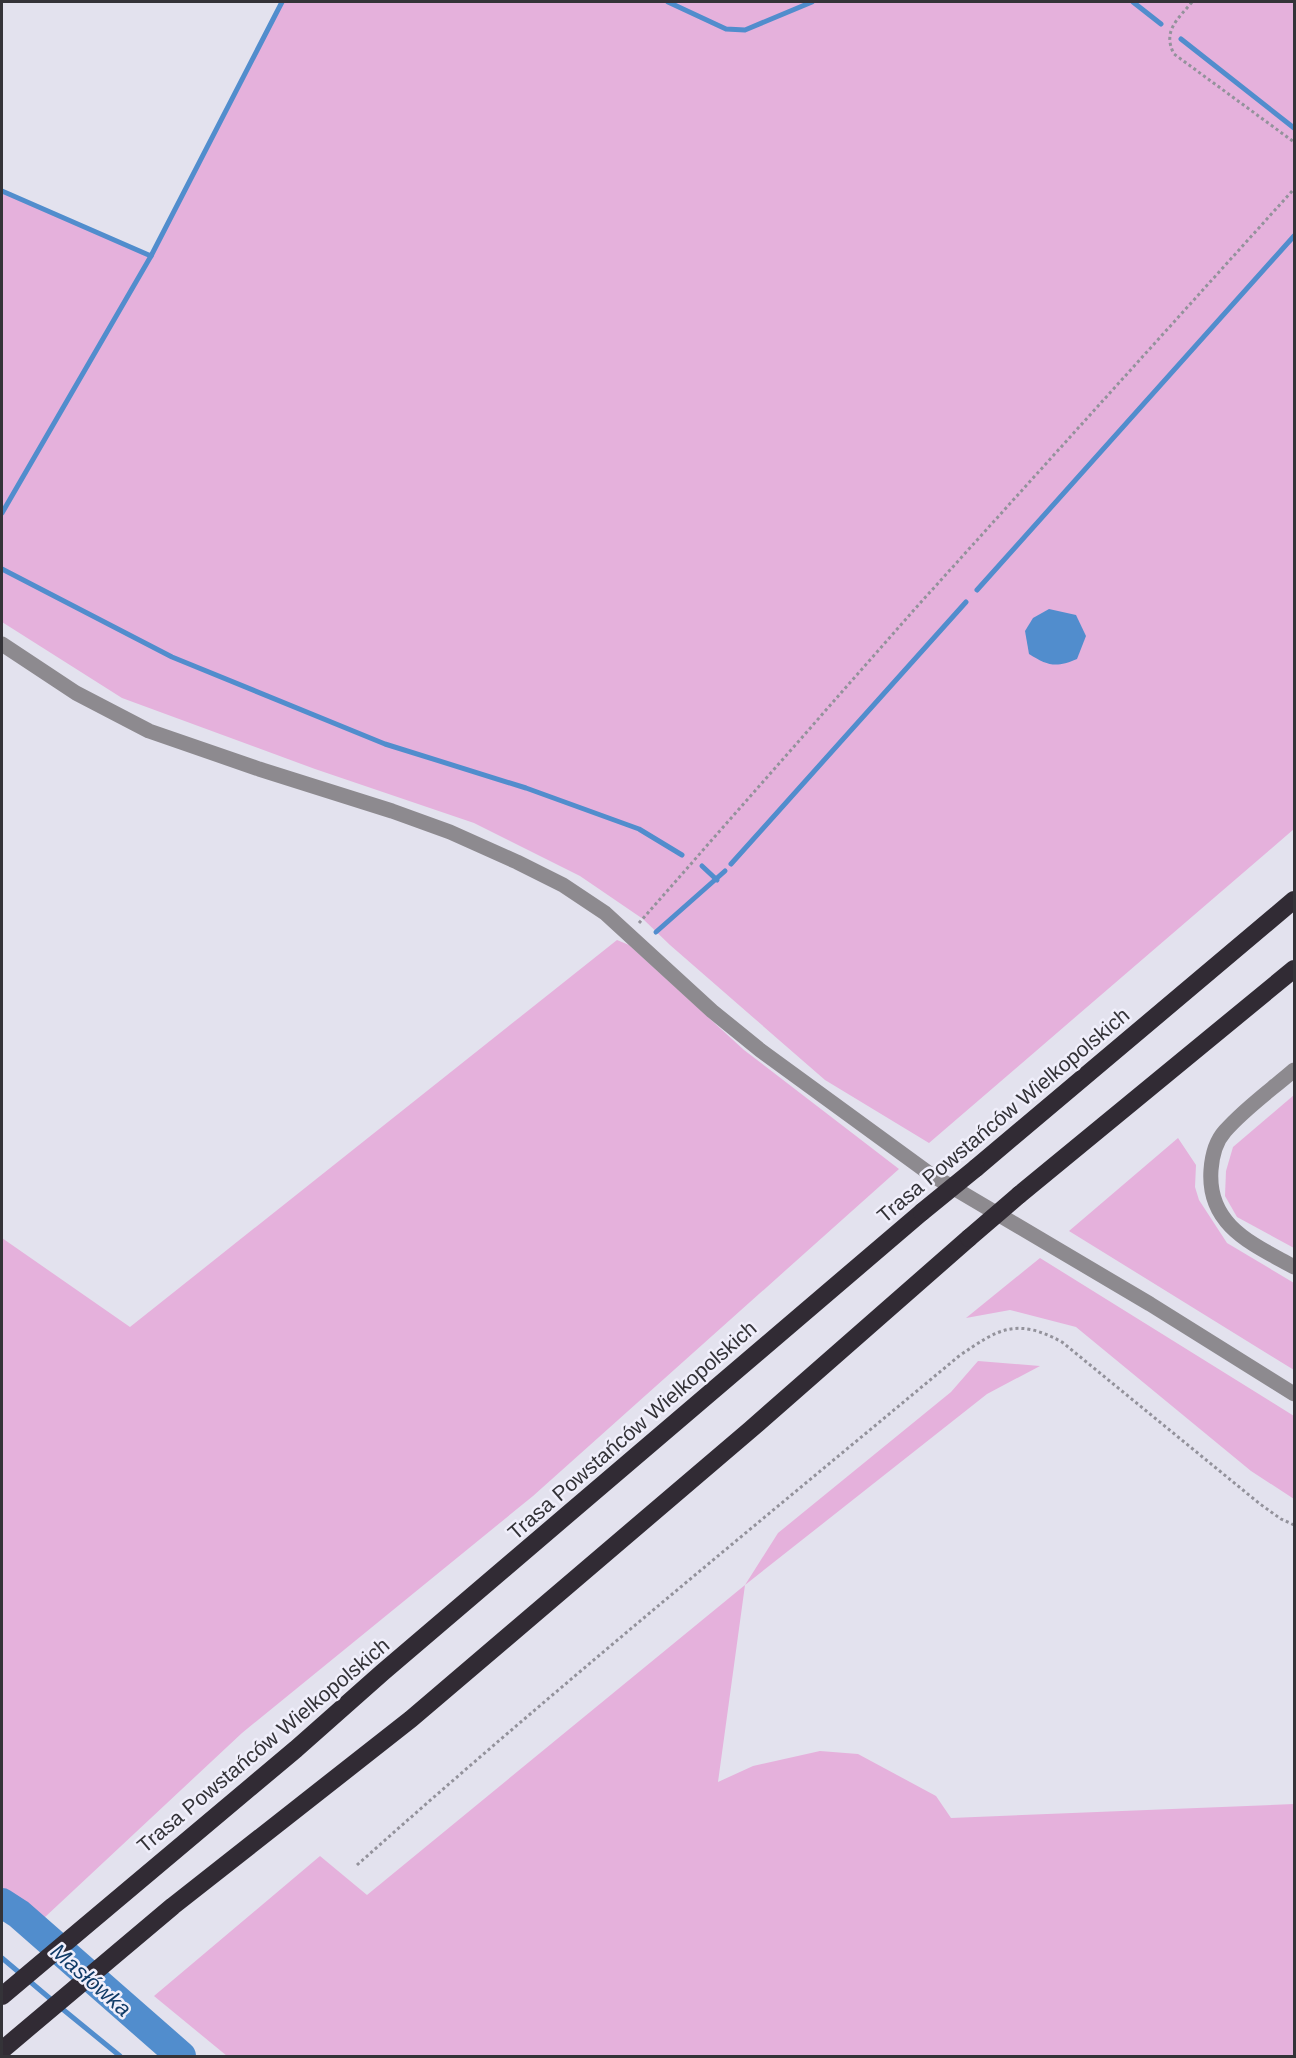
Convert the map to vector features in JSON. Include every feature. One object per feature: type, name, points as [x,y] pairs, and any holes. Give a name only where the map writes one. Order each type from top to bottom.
[{"type":"highway","name":"Trasa Powstańców Wielkopolskich","points":[[2,1996],[296,1749],[922,1212],[1294,900]]},
{"type":"highway","points":[[2,2050],[173,1906],[411,1719],[741,1437],[1019,1195],[1294,969]]},
{"type":"street","points":[[2,644],[76,693],[149,731],[450,832],[563,885],[605,913],[712,1011],[760,1050],[930,1173],[1150,1304],[1294,1394]]},
{"type":"street","points":[[1294,1070],[1224,1132],[1216,1146],[1211,1164],[1210,1181],[1216,1205],[1228,1225],[1294,1268]]},
{"type":"path","points":[[1192,2],[1173,25],[1168,38],[1174,54],[1294,142]]},
{"type":"path","points":[[630,934],[913,611],[1294,189]]},
{"type":"path","points":[[357,1865],[585,1668],[951,1362],[991,1334],[1007,1329],[1029,1330],[1062,1342],[1260,1504],[1294,1525]]},
{"type":"shaded area","points":[[282,2],[1294,2],[1294,829],[929,1143],[825,1080],[643,919],[580,876],[474,823],[315,769],[122,698],[2,622],[2,192],[151,256]]},
{"type":"shaded area","points":[[617,940],[629,945],[744,1050],[899,1169],[533,1496],[242,1733],[44,1918],[2,1891],[2,1238],[130,1327]]},
{"type":"shaded area","points":[[1294,1095],[1294,1248],[1237,1217],[1225,1196],[1226,1171],[1233,1147]]},
{"type":"shaded area","points":[[1178,1138],[1196,1165],[1195,1187],[1199,1200],[1227,1243],[1294,1283],[1294,1370],[1069,1231]]},
{"type":"shaded area","points":[[1040,1258],[1294,1416],[1294,1499],[1251,1471],[1076,1327],[1010,1310],[966,1318]]},
{"type":"shaded area","points":[[978,1361],[1040,1366],[987,1394],[745,1585],[778,1533],[951,1392]]},
{"type":"shaded area","points":[[745,1585],[718,1782],[753,1766],[820,1751],[858,1754],[936,1796],[951,1818],[1294,1804],[1294,2056],[227,2056],[154,1996],[320,1856],[367,1895]]},
{"type":"water","points":[[1049,609],[1076,615],[1086,636],[1077,659],[1058,665],[1042,661],[1029,654],[1025,631],[1033,618]]},
{"type":"waterway","points":[[2,191],[151,256],[282,2]]},
{"type":"waterway","points":[[668,2],[726,29],[745,30],[812,2]]},
{"type":"waterway","points":[[1133,2],[1161,24]]},
{"type":"waterway","points":[[1181,39],[1294,128]]},
{"type":"waterway","points":[[977,590],[1294,236]]},
{"type":"waterway","points":[[2,513],[151,256]]},
{"type":"waterway","points":[[2,569],[172,657],[385,744],[526,788],[639,829],[682,855]]},
{"type":"waterway","points":[[731,864],[966,602]]},
{"type":"waterway","points":[[702,866],[717,880]]},
{"type":"waterway","points":[[656,932],[725,871]]},
{"type":"waterway","name":"Masłówka","points":[[2,1903],[19,1914],[181,2056]]},
{"type":"waterway","points":[[2,1958],[53,2001]]},
{"type":"waterway","points":[[60,2007],[120,2056]]}]
